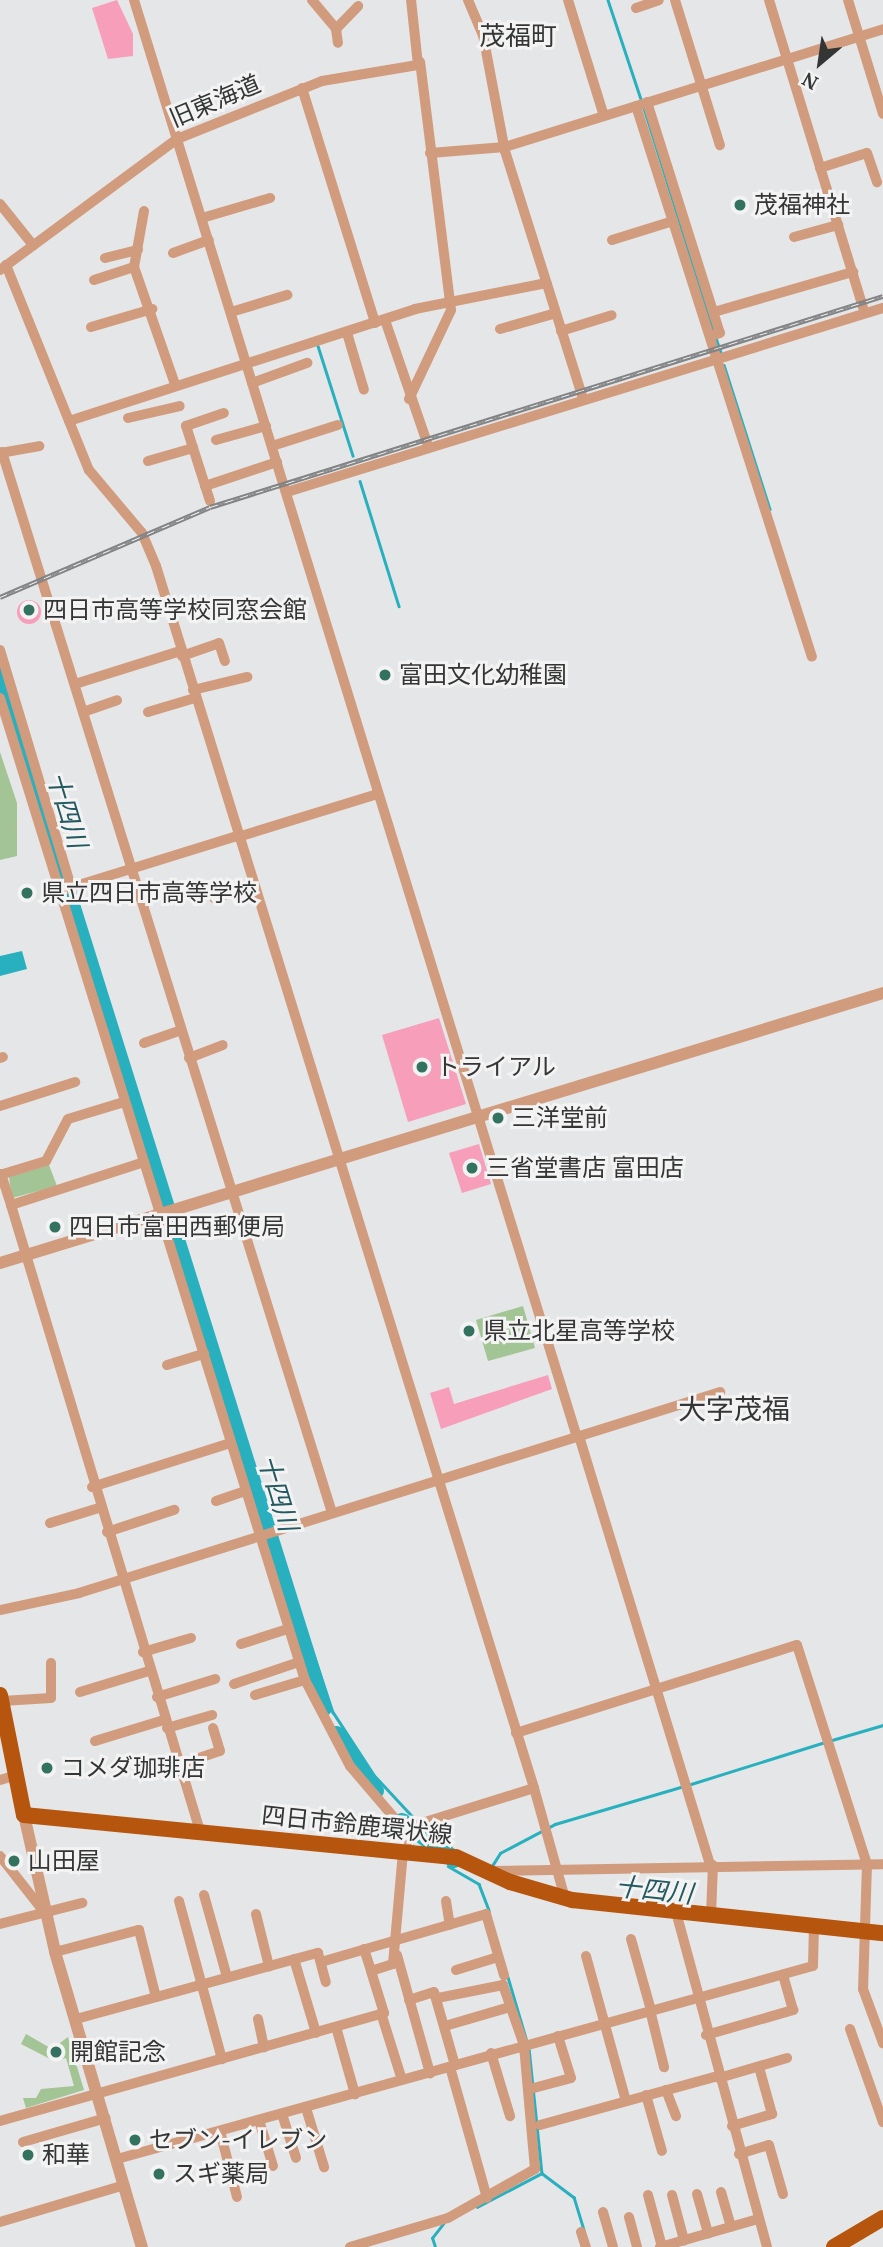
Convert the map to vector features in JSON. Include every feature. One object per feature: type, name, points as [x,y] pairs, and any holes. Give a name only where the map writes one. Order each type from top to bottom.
[{"type":"main road","points":[[1,1698],[24,1815]]},
{"type":"main road","name":"四日市鈴鹿環状線","points":[[24,1815],[451,1858],[487,1873],[565,1898],[675,1916],[711,1916],[864,1935],[883,1933]]},
{"type":"main road","points":[[835,2247],[883,2218]]},
{"type":"street","points":[[134,0],[712,1865],[711,1916]]},
{"type":"street","points":[[312,0],[336,29],[338,43]]},
{"type":"street","points":[[409,399],[451,299],[411,0]]},
{"type":"street","points":[[468,0],[483,35],[505,147],[582,395]]},
{"type":"street","points":[[568,0],[604,116]]},
{"type":"street","points":[[636,8],[659,0]]},
{"type":"street","points":[[675,0],[720,145]]},
{"type":"street","points":[[769,0],[863,307]]},
{"type":"street","points":[[848,0],[883,114]]},
{"type":"street","points":[[336,29],[358,6]]},
{"type":"street","points":[[430,153],[505,147],[883,29]]},
{"type":"street","name":"旧東海道","points":[[3,267],[177,139],[302,88],[421,62]]},
{"type":"street","points":[[302,88],[380,321],[427,443]]},
{"type":"street","points":[[642,104],[673,221],[714,335],[813,657]]},
{"type":"street","points":[[642,104],[714,312],[714,335]]},
{"type":"street","points":[[820,168],[867,153],[877,182]]},
{"type":"street","points":[[202,218],[270,198]]},
{"type":"street","points":[[0,204],[33,245]]},
{"type":"street","points":[[128,418],[181,407],[152,309],[134,267],[144,211]]},
{"type":"street","points":[[612,240],[673,221]]},
{"type":"street","points":[[794,237],[838,225]]},
{"type":"street","points":[[173,253],[209,240]]},
{"type":"street","points":[[105,258],[138,250]]},
{"type":"street","points":[[3,267],[89,470],[148,542],[237,837],[547,1829],[565,1898]]},
{"type":"street","points":[[94,280],[134,267]]},
{"type":"street","points":[[714,312],[853,272]]},
{"type":"street","points":[[69,421],[451,299],[546,283]]},
{"type":"street","points":[[231,312],[287,295]]},
{"type":"street","points":[[287,492],[720,361],[883,308]]},
{"type":"street","points":[[91,327],[152,309]]},
{"type":"street","points":[[500,329],[556,313]]},
{"type":"street","points":[[561,331],[612,315]]},
{"type":"street","points":[[347,333],[365,390]]},
{"type":"street","points":[[252,383],[307,363]]},
{"type":"street","points":[[210,502],[186,426],[224,413]]},
{"type":"street","points":[[272,446],[338,425]]},
{"type":"street","points":[[216,440],[266,426]]},
{"type":"street","points":[[39,446],[1,452],[332,1513]]},
{"type":"street","points":[[148,461],[193,448]]},
{"type":"street","points":[[205,486],[277,461]]},
{"type":"street","points":[[75,684],[219,643],[225,661]]},
{"type":"street","points":[[0,650],[124,1102],[246,1491],[263,1535],[288,1629],[305,1680],[338,1749],[409,1835]]},
{"type":"street","points":[[148,712],[247,677]]},
{"type":"street","points":[[0,698],[65,889]]},
{"type":"street","points":[[83,712],[117,700]]},
{"type":"street","points":[[65,889],[378,794]]},
{"type":"street","points":[[214,898],[253,886]]},
{"type":"street","points":[[0,1263],[883,993]]},
{"type":"street","points":[[144,1043],[181,1030]]},
{"type":"street","points":[[189,1058],[223,1045]]},
{"type":"street","points":[[0,1106],[75,1082]]},
{"type":"street","points":[[124,1102],[68,1119],[46,1161],[1,1175],[21,1256],[200,1831]]},
{"type":"street","points":[[10,1205],[144,1162]]},
{"type":"street","points":[[167,1365],[204,1354]]},
{"type":"street","points":[[0,1610],[122,1579],[720,1392]]},
{"type":"street","points":[[92,1487],[231,1443]]},
{"type":"street","points":[[216,1501],[246,1491]]},
{"type":"street","points":[[50,1523],[99,1508]]},
{"type":"street","points":[[107,1532],[174,1510]]},
{"type":"street","points":[[241,1644],[288,1629]]},
{"type":"street","points":[[144,1652],[191,1638]]},
{"type":"street","points":[[516,1732],[797,1645],[867,1864],[864,1993],[883,2043]]},
{"type":"street","points":[[234,1684],[299,1662]]},
{"type":"street","points":[[1,1698],[51,1698],[51,1663]]},
{"type":"street","points":[[80,1692],[149,1671]]},
{"type":"street","points":[[157,1697],[215,1679]]},
{"type":"street","points":[[255,1695],[305,1680]]},
{"type":"street","points":[[95,1741],[212,1715]]},
{"type":"street","points":[[178,1765],[220,1751],[214,1728]]},
{"type":"street","points":[[0,1780],[17,1775]]},
{"type":"street","points":[[371,1970],[393,1964],[405,1852],[409,1835],[416,1825],[534,1788]]},
{"type":"street","points":[[24,1815],[55,1952],[142,2247]]},
{"type":"street","points":[[0,1856],[45,1913]]},
{"type":"street","points":[[487,1873],[558,1868],[883,1864]]},
{"type":"street","points":[[204,1895],[227,1978]]},
{"type":"street","points":[[179,1900],[222,2059]]},
{"type":"street","points":[[446,1901],[450,1925]]},
{"type":"street","points":[[0,1924],[82,1903]]},
{"type":"street","points":[[256,1914],[269,1966]]},
{"type":"street","points":[[321,1962],[486,1914],[503,1975]]},
{"type":"street","points":[[675,1916],[766,2247]]},
{"type":"street","points":[[55,1952],[139,1930],[156,1997]]},
{"type":"street","points":[[117,2159],[815,1965],[813,1930]]},
{"type":"street","points":[[631,1939],[664,2067]]},
{"type":"street","points":[[394,1942],[430,2073]]},
{"type":"street","points":[[364,1950],[402,2080]]},
{"type":"street","points":[[76,2019],[318,1952],[326,1982]]},
{"type":"street","points":[[586,1956],[626,2101]]},
{"type":"street","points":[[456,1970],[498,1957]]},
{"type":"street","points":[[294,1959],[316,2033]]},
{"type":"street","points":[[706,2035],[793,2010],[783,1974]]},
{"type":"street","points":[[349,2247],[368,2245],[438,2222],[487,2198],[535,2169],[532,2088],[527,2044],[498,1982],[438,1998]]},
{"type":"street","points":[[409,2000],[434,1992],[438,1998],[487,2198]]},
{"type":"street","points":[[445,2026],[510,2007]]},
{"type":"street","points":[[0,2121],[98,2091],[381,2013]]},
{"type":"street","points":[[258,2019],[264,2047]]},
{"type":"street","points":[[336,2027],[355,2094]]},
{"type":"street","points":[[850,2029],[883,2122]]},
{"type":"street","points":[[532,2088],[571,2078],[558,2036]]},
{"type":"street","points":[[491,2053],[510,2116]]},
{"type":"street","points":[[540,2125],[787,2058]]},
{"type":"street","points":[[732,2126],[772,2114],[759,2067]]},
{"type":"street","points":[[666,2090],[676,2116]]},
{"type":"street","points":[[646,2095],[662,2151]]},
{"type":"street","points":[[306,2108],[324,2167]]},
{"type":"street","points":[[282,2114],[296,2158]]},
{"type":"street","points":[[23,2142],[106,2118]]},
{"type":"street","points":[[259,2120],[273,2166]]},
{"type":"street","points":[[220,2131],[237,2197]]},
{"type":"street","points":[[740,2154],[769,2146],[783,2194]]},
{"type":"street","points":[[0,2222],[125,2185]]},
{"type":"street","points":[[721,2192],[731,2227]]},
{"type":"street","points":[[697,2194],[708,2233]]},
{"type":"street","points":[[648,2195],[661,2247],[758,2219]]},
{"type":"street","points":[[672,2195],[684,2240]]},
{"type":"street","points":[[603,2212],[613,2247]]},
{"type":"street","points":[[629,2217],[637,2247]]},
{"type":"street","points":[[581,2232],[586,2247]]},
{"type":"green space","points":[[0,752],[17,803],[17,856],[0,860]]},
{"type":"green space","points":[[49,1165],[57,1186],[12,1198],[9,1177]]},
{"type":"green space","points":[[523,1306],[535,1348],[488,1361],[476,1320]]},
{"type":"green space","points":[[26,2034],[52,2049],[68,2037],[84,2090],[26,2108],[23,2098],[36,2098],[41,2089],[74,2086],[66,2058],[54,2061],[21,2044]]},
{"type":"water","points":[[22,951],[27,969],[0,976],[0,956]]},
{"type":"building","points":[[117,0],[133,34],[133,56],[108,59],[92,8]]},
{"type":"building","name":"四日市高等学校同窓会館","points":[[29,600],[40,607],[41,612],[34,623],[29,624],[18,617],[17,612],[24,601]]},
{"type":"building","name":"トライアル","points":[[439,1018],[466,1104],[408,1122],[382,1035]]},
{"type":"building","name":"三省堂書店 富田店","points":[[479,1144],[491,1184],[462,1193],[449,1153]]},
{"type":"building","name":"県立北星高等学校","points":[[548,1375],[552,1389],[441,1429],[430,1393],[449,1387],[454,1404]]},
{"type":"waterway","points":[[608,0],[642,102]]},
{"type":"waterway","points":[[644,108],[714,332]]},
{"type":"waterway","points":[[716,338],[722,355]]},
{"type":"waterway","points":[[318,346],[353,456]]},
{"type":"waterway","points":[[724,365],[770,509]]},
{"type":"waterway","points":[[360,481],[399,606]]},
{"type":"waterway","name":"十四川","points":[[0,675],[324,1708]]},
{"type":"waterway","points":[[274,1535],[333,1712],[374,1775],[414,1818]]},
{"type":"waterway","points":[[832,1740],[883,1725]]},
{"type":"waterway","name":"十四川","points":[[337,1734],[376,1791]]},
{"type":"waterway","points":[[691,1784],[825,1742]]},
{"type":"waterway","points":[[492,1866],[500,1853],[555,1824],[684,1786]]},
{"type":"waterway","name":"十四川","points":[[402,1821],[454,1860]]},
{"type":"waterway","points":[[426,1828],[453,1849]]},
{"type":"waterway","points":[[448,1866],[479,1884],[489,1910]]},
{"type":"waterway","points":[[508,1977],[526,2038]]},
{"type":"waterway","points":[[529,2048],[542,2173]]},
{"type":"waterway","points":[[477,2207],[542,2173]]},
{"type":"waterway","points":[[543,2174],[574,2197],[584,2230]]},
{"type":"waterway","points":[[435,2247],[432,2238],[443,2224]]},
{"type":"railway","points":[[0,597],[210,507],[883,296]]},
{"type":"place","name":"茂福神社","points":[[740,205]]},
{"type":"place","name":"四日市高等学校同窓会館","points":[[29,610]]},
{"type":"place","name":"富田文化幼稚園","points":[[385,675]]},
{"type":"place","name":"県立四日市高等学校","points":[[27,893]]},
{"type":"place","name":"トライアル","points":[[422,1067]]},
{"type":"place","name":"三洋堂前","points":[[498,1118]]},
{"type":"place","name":"三省堂書店 富田店","points":[[472,1168]]},
{"type":"place","name":"四日市富田西郵便局","points":[[55,1227]]},
{"type":"place","name":"県立北星高等学校","points":[[469,1331]]},
{"type":"place","name":"コメダ珈琲店","points":[[47,1768]]},
{"type":"place","name":"山田屋","points":[[14,1861]]},
{"type":"place","name":"開館記念","points":[[56,2052]]},
{"type":"place","name":"セブン-イレブン","points":[[135,2140]]},
{"type":"place","name":"和華","points":[[28,2155]]},
{"type":"place","name":"スギ薬局","points":[[159,2174]]},
{"type":"district","name":"茂福町","points":[[518,36]]},
{"type":"district","name":"大字茂福","points":[[734,1409]]}]
